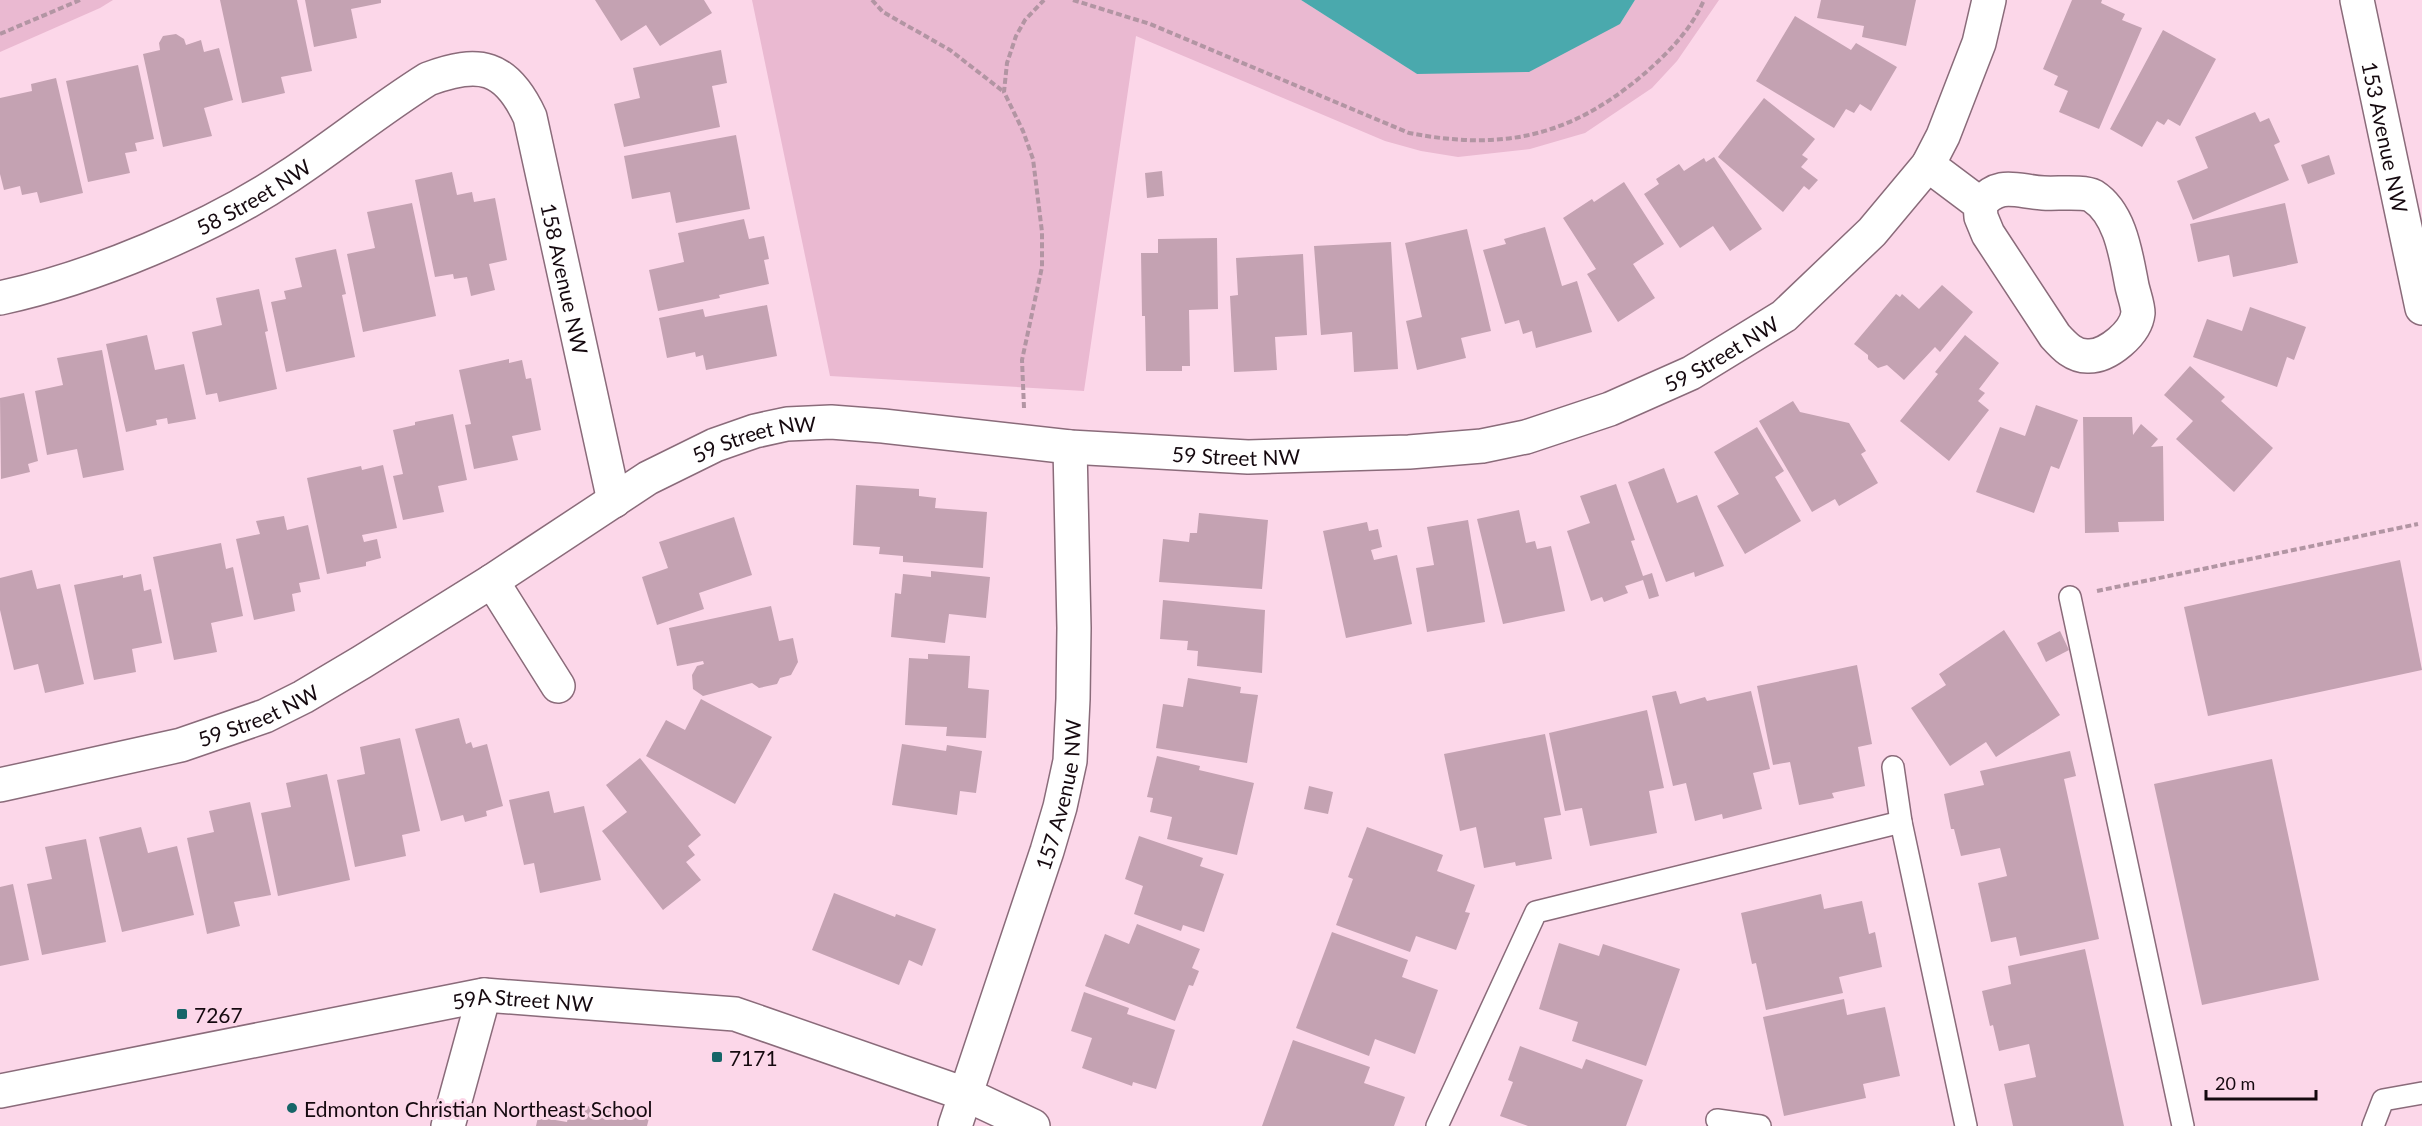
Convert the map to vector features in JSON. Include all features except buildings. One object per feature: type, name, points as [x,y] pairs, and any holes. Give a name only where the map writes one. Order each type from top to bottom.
[{"type":"street","name":"59 Street NW","points":[[0,785],[181,745],[265,716],[342,674],[678,462],[715,445],[755,431],[787,424],[831,422],[1071,447],[1248,457],[1409,452],[1482,446],[1526,437],[1567,425],[1649,393],[1691,372],[1784,316],[1872,232],[1928,165],[1958,102],[1979,43],[1989,0]]},
{"type":"street","name":"153 Avenue NW","points":[[2357,0],[2422,308]]},
{"type":"street","name":"58 Street NW","points":[[0,298],[91,272],[235,209],[288,177],[428,79],[450,70],[465,68],[491,71]]},
{"type":"street","name":"158 Avenue NW","points":[[491,71],[507,82],[520,97],[530,117],[614,501]]},
{"type":"street","points":[[1928,165],[1980,204],[1981,217],[1988,234],[2055,336],[2068,351],[2089,357],[2106,351],[2122,341],[2134,327],[2138,313],[2123,244],[2113,218],[2105,206],[2090,194],[2007,189],[1991,192],[1980,204]]},
{"type":"street","name":"157 Avenue NW","points":[[955,1126],[1047,851],[1070,761],[1074,628],[1071,447]]},
{"type":"street","points":[[492,581],[558,686]]},
{"type":"street","points":[[448,1126],[484,995]]},
{"type":"street","name":"59A Street NW","points":[[0,1091],[484,995],[735,1014],[965,1094],[1033,1126]]},
{"type":"lane","points":[[2070,597],[2182,1126]]},
{"type":"lane","points":[[1893,767],[1901,822],[1966,1126]]},
{"type":"lane","points":[[1437,1126],[1536,912],[1901,822]]},
{"type":"lane","points":[[2373,1126],[2384,1100],[2422,1093]]},
{"type":"lane","points":[[1717,1120],[1760,1126]]},
{"type":"path","points":[[0,34],[80,0]]},
{"type":"path","points":[[872,0],[883,12],[950,50],[1004,92],[1023,131],[1033,159],[1042,232],[1041,267],[1022,360],[1025,441]]},
{"type":"path","points":[[1004,92],[1007,63],[1016,36],[1025,20],[1044,0]]},
{"type":"path","points":[[1073,0],[1150,24],[1409,133],[1448,140],[1486,141],[1520,137],[1559,127],[1588,114],[1618,96],[1659,61],[1685,33],[1704,0]]},
{"type":"path","points":[[2070,597],[2418,524]]},
{"type":"shaded area","points":[[0,0],[113,0],[100,8],[0,52]]},
{"type":"shaded area","points":[[752,0],[1301,0],[1417,74],[1620,24],[1635,0],[1719,0],[1677,61],[1652,88],[1585,133],[1530,149],[1458,157],[1421,151],[1385,141],[1136,36],[1084,391],[830,376]]},
{"type":"water","points":[[1301,0],[1635,0],[1620,24],[1529,72],[1417,74]]},
{"type":"place","name":"7267","points":[[182,1014]]},
{"type":"place","name":"7171","points":[[717,1057]]},
{"type":"place","name":"Edmonton Christian Northeast School","points":[[292,1108]]}]
